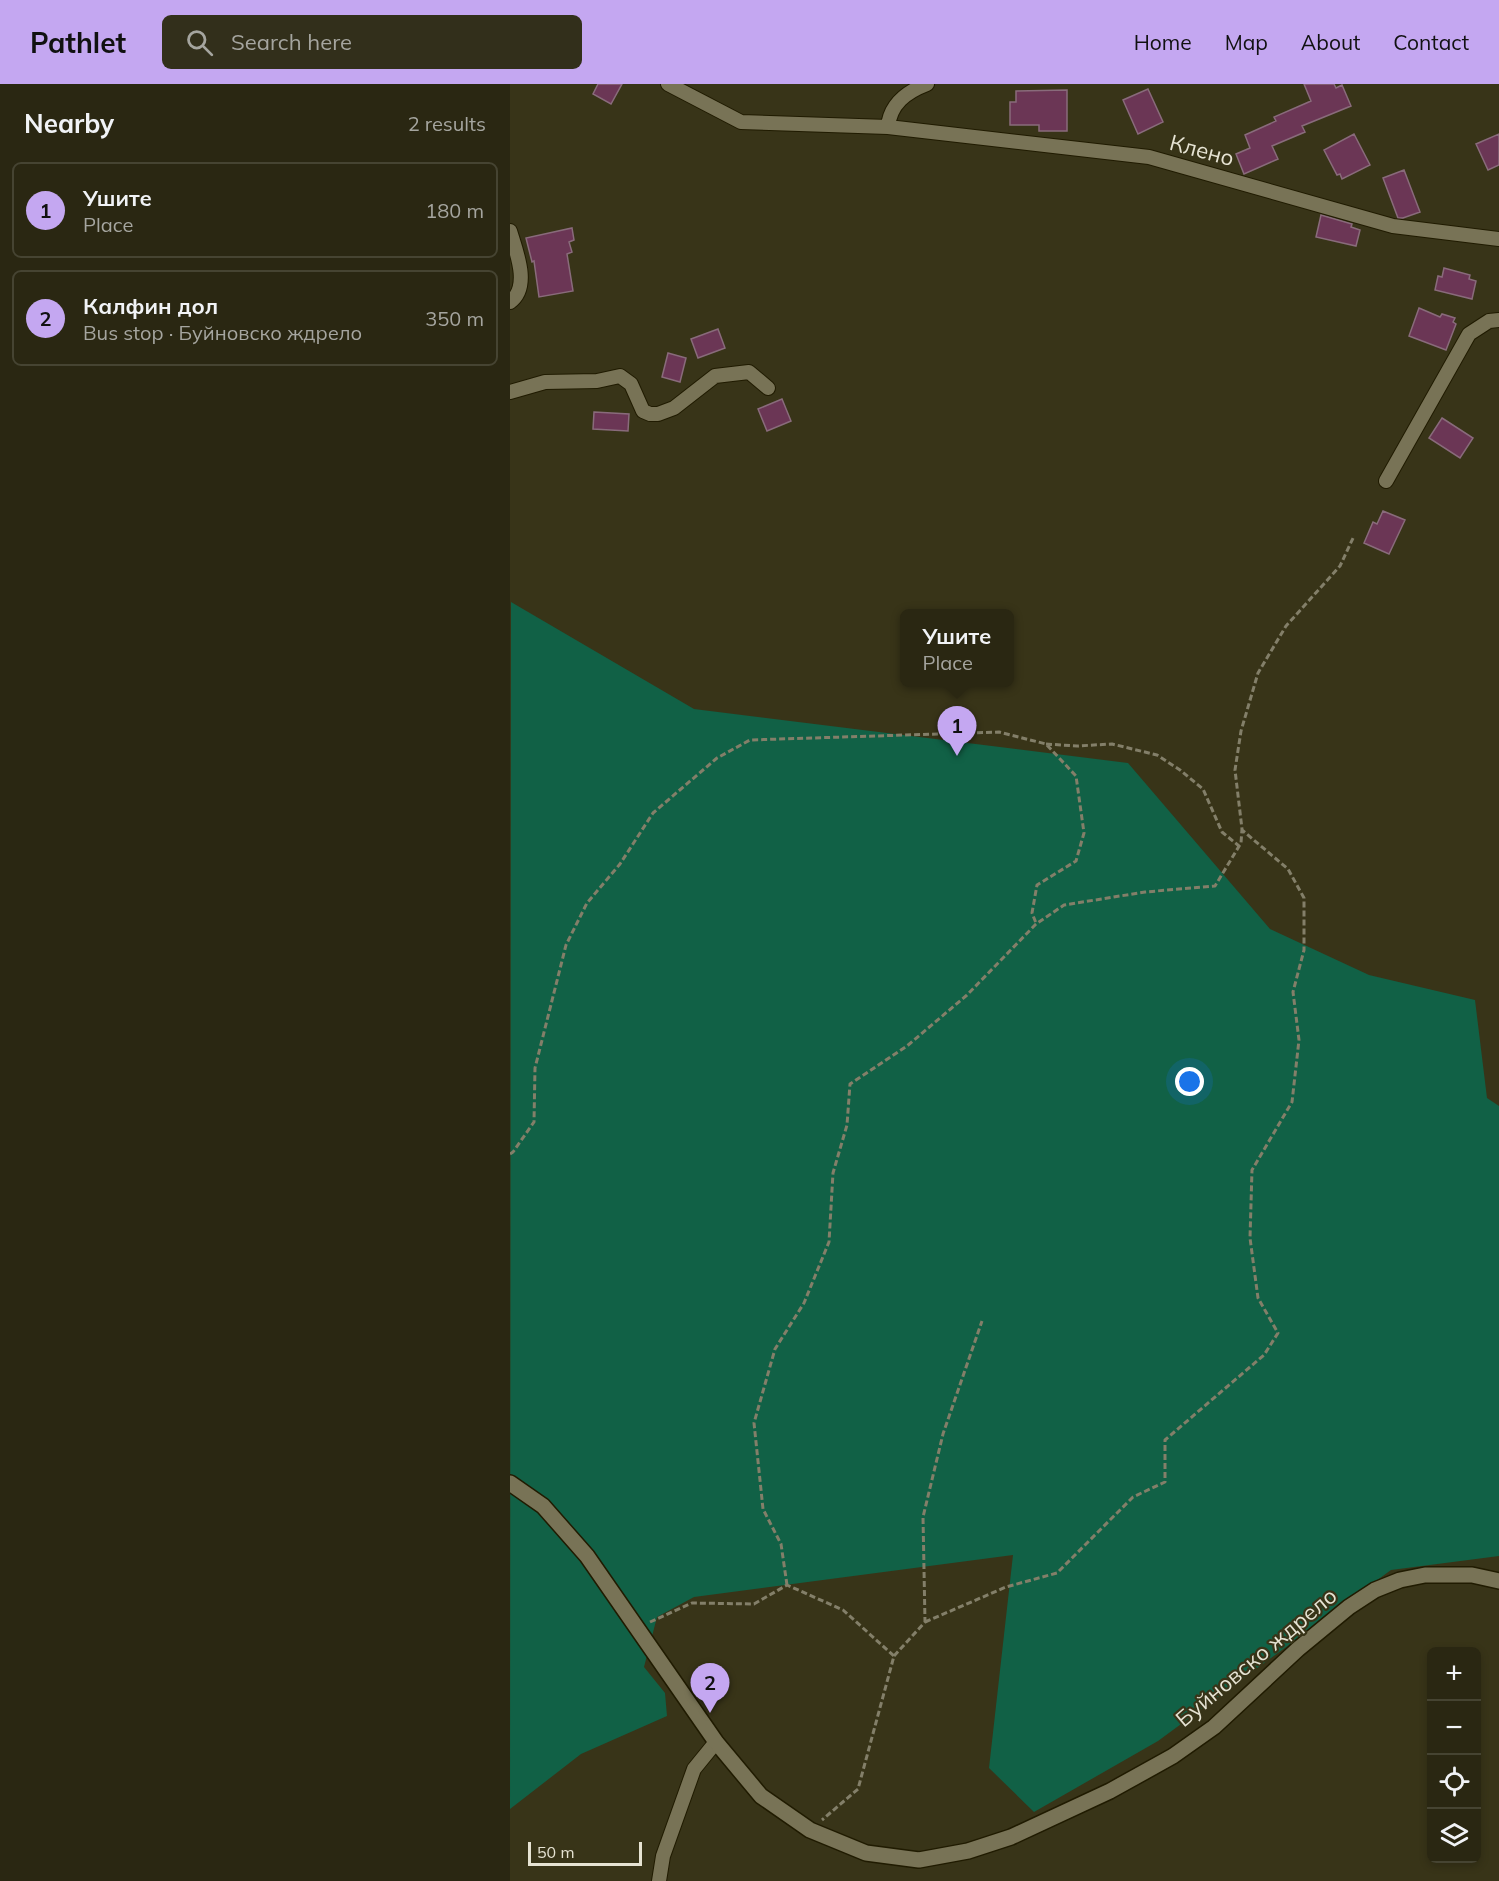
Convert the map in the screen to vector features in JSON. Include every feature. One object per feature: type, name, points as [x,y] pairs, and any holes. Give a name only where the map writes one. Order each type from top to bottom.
[{"type":"street","name":"Клено","points":[[668,84],[741,122],[888,128],[1149,157],[1393,226],[1499,239]]},
{"type":"street","points":[[888,128],[890,114],[903,98],[910,91],[927,84]]},
{"type":"street","points":[[510,231],[522,274],[515,298],[510,302]]},
{"type":"street","points":[[1386,481],[1469,334],[1489,321],[1499,320]]},
{"type":"street","points":[[510,392],[545,382],[597,381],[620,376],[631,384],[643,411],[658,414],[674,408],[715,376],[749,372],[768,388]]},
{"type":"street","name":"Буйновско ждрело","points":[[510,1483],[543,1506],[587,1556],[716,1742],[761,1796],[810,1830],[866,1853],[919,1860],[968,1851],[1011,1837],[1110,1791],[1181,1750],[1214,1727],[1349,1607],[1375,1590],[1400,1580],[1425,1575],[1472,1575],[1499,1581]]},
{"type":"street","points":[[659,1881],[663,1856],[694,1769],[716,1742]]},
{"type":"path","points":[[787,1585],[781,1544],[763,1509],[754,1423],[775,1349],[804,1303],[829,1242],[833,1173],[847,1125],[850,1084],[907,1046],[967,995],[1036,924],[1064,905],[1145,892],[1215,886],[1241,843],[1242,829],[1235,770],[1241,731],[1258,674],[1286,626],[1340,566],[1354,536]]},
{"type":"path","points":[[510,1154],[534,1122],[535,1068],[566,945],[587,903],[620,864],[653,813],[717,758],[750,740],[999,732],[1046,744],[1077,746],[1112,744],[1157,755],[1180,770],[1203,789],[1222,832],[1239,846]]},
{"type":"path","points":[[1036,924],[1032,913],[1036,885],[1076,861],[1084,833],[1076,776],[1046,744]]},
{"type":"path","points":[[810,1830],[858,1789],[894,1656],[925,1622],[1006,1587],[1057,1573],[1133,1497],[1165,1482],[1165,1440],[1264,1355],[1278,1333],[1258,1298],[1250,1238],[1252,1170],[1292,1102],[1299,1040],[1293,992],[1304,950],[1304,898],[1288,869],[1242,829]]},
{"type":"path","points":[[925,1622],[923,1517],[943,1434],[982,1321]]},
{"type":"path","points":[[638,1628],[692,1603],[754,1604],[787,1585]]},
{"type":"path","points":[[787,1585],[843,1610],[894,1656]]},
{"type":"green space","points":[[511,602],[694,709],[1128,763],[1270,929],[1369,975],[1475,1000],[1487,1098],[1499,1106],[1499,1556],[1391,1570],[1158,1741],[1034,1812],[989,1768],[1013,1555],[694,1597],[657,1617],[644,1667],[665,1693],[667,1716],[581,1754],[510,1809]]},
{"type":"building","points":[[598,84],[622,84],[611,104],[593,94]]},
{"type":"building","points":[[1304,84],[1334,84],[1336,88],[1342,85],[1351,106],[1302,126],[1305,132],[1272,146],[1278,159],[1244,174],[1236,154],[1250,148],[1245,135],[1276,121],[1274,117],[1311,101]]},
{"type":"building","points":[[1148,89],[1163,122],[1138,134],[1123,100]]},
{"type":"building","points":[[1067,90],[1067,131],[1039,131],[1039,125],[1010,125],[1010,102],[1016,102],[1016,91]]},
{"type":"building","points":[[1354,134],[1370,165],[1342,179],[1340,174],[1337,175],[1324,150]]},
{"type":"building","points":[[1499,134],[1499,165],[1488,170],[1476,144]]},
{"type":"building","points":[[1404,170],[1420,212],[1398,218],[1383,178]]},
{"type":"building","points":[[1321,215],[1352,224],[1351,227],[1360,230],[1356,246],[1316,237]]},
{"type":"building","points":[[572,228],[574,240],[569,242],[572,252],[567,254],[573,291],[539,297],[534,261],[532,262],[526,238]]},
{"type":"building","points":[[1444,268],[1470,275],[1469,279],[1476,281],[1472,299],[1435,290],[1438,276],[1442,277]]},
{"type":"building","points":[[1419,308],[1440,317],[1442,314],[1455,318],[1453,322],[1456,324],[1446,350],[1409,336]]},
{"type":"building","points":[[718,329],[725,348],[698,358],[691,339]]},
{"type":"building","points":[[668,353],[686,358],[680,382],[662,377]]},
{"type":"building","points":[[782,399],[791,421],[767,431],[758,409]]},
{"type":"building","points":[[594,412],[629,414],[628,431],[593,429]]},
{"type":"building","points":[[1442,418],[1473,438],[1460,458],[1429,438]]},
{"type":"building","points":[[1383,511],[1405,520],[1389,554],[1364,543],[1373,522],[1377,524]]},
{"type":"place","name":"Ушите","points":[[957,756]]},
{"type":"place","name":"Калфин дол","points":[[710,1713]]}]
